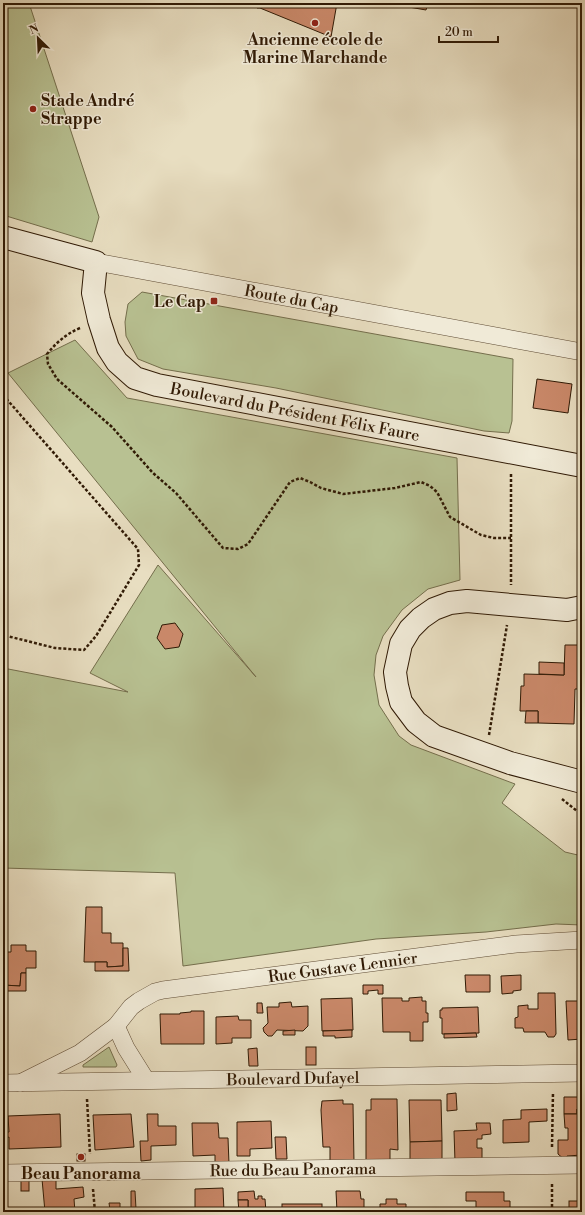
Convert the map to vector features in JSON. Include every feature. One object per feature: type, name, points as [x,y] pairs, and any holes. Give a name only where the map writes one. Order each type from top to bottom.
[{"type":"street","name":"Route du Cap","points":[[3,237],[96,262],[582,352]]},
{"type":"street","name":"Boulevard du Président Félix Faure","points":[[96,262],[93,293],[99,320],[108,348],[117,362],[134,378],[157,385],[582,466]]},
{"type":"street","points":[[582,608],[567,610],[467,601],[450,603],[434,609],[421,618],[410,629],[401,644],[395,672],[401,702],[416,722],[434,736],[510,763],[582,782]]},
{"type":"street","name":"Rue Gustave Lennier","points":[[20,1083],[80,1053],[116,1026],[131,1007],[139,1000],[163,990],[516,944],[582,940]]},
{"type":"street","points":[[116,1026],[126,1048],[146,1080]]},
{"type":"street","name":"Boulevard Dufayel","points":[[3,1083],[582,1073]]},
{"type":"street","name":"Rue du Beau Panorama","points":[[3,1173],[582,1165]]},
{"type":"path","points":[[99,320],[71,332],[58,342],[47,354],[48,364],[57,379],[112,427],[153,473],[176,493],[223,548],[238,549],[248,544],[290,482],[300,478],[321,488],[343,494],[395,488],[421,482],[430,486],[437,492],[450,517],[481,535],[494,538],[511,538]]},
{"type":"path","points":[[3,396],[138,549],[138,565],[96,636],[84,650],[55,648],[3,635]]},
{"type":"path","points":[[488,739],[511,605],[510,452]]},
{"type":"path","points":[[563,799],[582,815]]},
{"type":"path","points":[[552,1152],[553,1073]]},
{"type":"path","points":[[87,1101],[90,1148]]},
{"type":"path","points":[[552,1179],[552,1212]]},
{"type":"path","points":[[92,1183],[95,1212]]},
{"type":"green space","name":"Stade André Strappe","points":[[3,3],[29,3],[99,217],[92,242],[3,215]]},
{"type":"green space","points":[[142,292],[513,359],[512,421],[509,433],[484,431],[276,388],[163,369],[138,359],[126,336],[125,322],[128,304]]},
{"type":"green space","points":[[75,340],[127,398],[457,458],[460,580],[428,589],[402,610],[383,636],[376,655],[374,675],[379,705],[399,736],[411,745],[515,784],[502,803],[565,852],[582,856],[582,925],[556,924],[486,932],[376,939],[183,966],[175,873],[3,868],[3,668],[128,692],[90,673],[158,565],[256,677],[8,373]]},
{"type":"green space","points":[[109,1047],[117,1065],[116,1067],[83,1067],[83,1065]]},
{"type":"building","name":"Ancienne école de Marine Marchande","points":[[258,3],[337,3],[331,37],[257,8]]},
{"type":"building","name":"Ancienne école de Marine Marchande","points":[[386,3],[428,3],[426,10]]},
{"type":"building","points":[[537,379],[572,384],[568,413],[533,408]]},
{"type":"building","points":[[175,623],[183,634],[179,647],[165,649],[157,638],[162,625]]},
{"type":"building","points":[[565,645],[582,645],[582,689],[575,689],[574,724],[538,723],[538,711],[520,711],[521,686],[524,686],[524,674],[564,675]]},
{"type":"building","points":[[539,662],[564,663],[564,675],[539,674]]},
{"type":"building","points":[[526,711],[538,711],[538,723],[525,723]]},
{"type":"building","points":[[86,907],[102,907],[102,933],[111,933],[111,943],[123,943],[123,966],[107,967],[107,962],[84,962]]},
{"type":"building","points":[[11,945],[26,945],[26,951],[36,951],[36,968],[26,968],[26,973],[21,973],[20,986],[3,985],[3,956],[6,956],[6,952],[11,952]]},
{"type":"building","points":[[123,948],[128,948],[129,971],[95,971],[95,962],[107,962],[107,967],[123,966]]},
{"type":"building","points":[[21,973],[26,973],[26,991],[3,991],[3,985],[20,986]]},
{"type":"building","points":[[465,975],[490,975],[490,992],[466,992]]},
{"type":"building","points":[[521,975],[521,990],[513,991],[513,993],[502,994],[501,976]]},
{"type":"building","points":[[363,985],[383,985],[383,994],[378,994],[378,990],[368,991],[368,994],[363,994]]},
{"type":"building","points":[[538,993],[555,993],[556,1034],[554,1037],[548,1037],[545,1032],[524,1032],[523,1028],[515,1028],[515,1018],[518,1017],[518,1006],[528,1005],[528,1009],[538,1009]]},
{"type":"building","points":[[422,997],[422,1001],[426,1001],[426,1013],[428,1013],[428,1022],[423,1022],[423,1041],[410,1041],[410,1032],[383,1032],[382,998],[402,998],[402,1001],[409,1001],[409,998]]},
{"type":"building","points":[[352,998],[353,1030],[322,1031],[321,999]]},
{"type":"building","points":[[566,1001],[582,1001],[582,1039],[568,1040]]},
{"type":"building","points":[[291,1002],[292,1007],[308,1006],[308,1026],[303,1031],[277,1030],[272,1036],[268,1036],[264,1032],[263,1028],[268,1023],[267,1007],[279,1007],[279,1003]]},
{"type":"building","points":[[257,1003],[262,1003],[263,1013],[257,1013]]},
{"type":"building","points":[[478,1007],[479,1033],[442,1034],[442,1018],[440,1018],[440,1010],[442,1010],[442,1008]]},
{"type":"building","points":[[191,1011],[204,1011],[204,1044],[161,1044],[160,1014],[180,1014]]},
{"type":"building","points":[[238,1016],[239,1020],[251,1020],[251,1038],[232,1038],[232,1043],[216,1044],[216,1017]]},
{"type":"building","points":[[295,1030],[295,1035],[283,1035],[283,1031]]},
{"type":"building","points":[[352,1030],[352,1037],[335,1038],[335,1036],[323,1036],[323,1031]]},
{"type":"building","points":[[476,1033],[477,1037],[444,1038],[444,1034]]},
{"type":"building","points":[[306,1047],[316,1047],[316,1065],[306,1065]]},
{"type":"building","points":[[257,1048],[258,1066],[249,1066],[248,1049]]},
{"type":"building","points":[[456,1093],[457,1110],[447,1111],[447,1094]]},
{"type":"building","points":[[564,1097],[582,1097],[582,1109],[577,1109],[577,1114],[564,1114]]},
{"type":"building","points":[[371,1099],[397,1099],[398,1150],[390,1149],[390,1162],[366,1163],[366,1110],[371,1110]]},
{"type":"building","points":[[343,1100],[343,1104],[353,1104],[354,1163],[330,1163],[330,1147],[323,1147],[322,1101]]},
{"type":"building","points":[[409,1100],[441,1100],[442,1141],[410,1142]]},
{"type":"building","points":[[547,1109],[547,1121],[529,1122],[529,1142],[503,1143],[503,1120],[521,1119],[521,1110]]},
{"type":"building","points":[[577,1109],[582,1109],[582,1155],[567,1156],[567,1160],[565,1160],[558,1154],[558,1140],[568,1140],[568,1128],[565,1128],[564,1114],[577,1114]]},
{"type":"building","points":[[60,1114],[61,1147],[9,1149],[9,1137],[6,1138],[6,1132],[9,1132],[8,1116]]},
{"type":"building","points":[[131,1114],[134,1147],[95,1150],[93,1115]]},
{"type":"building","points":[[147,1114],[158,1114],[158,1126],[176,1126],[176,1145],[151,1146],[151,1160],[141,1161],[140,1141],[148,1141]]},
{"type":"building","points":[[271,1121],[272,1148],[250,1149],[250,1156],[237,1156],[237,1122]]},
{"type":"building","points":[[192,1123],[218,1123],[219,1138],[228,1138],[229,1164],[215,1165],[215,1155],[193,1156]]},
{"type":"building","points":[[476,1123],[490,1123],[491,1134],[482,1135],[482,1139],[477,1139],[477,1148],[482,1148],[482,1161],[455,1162],[454,1131],[477,1130]]},
{"type":"building","points":[[275,1137],[286,1137],[287,1159],[276,1159]]},
{"type":"building","points":[[442,1141],[442,1162],[410,1162],[410,1142]]},
{"type":"building","name":"Beau Panorama","points":[[77,1154],[85,1154],[85,1161],[77,1161]]},
{"type":"building","points":[[21,1179],[29,1179],[29,1191],[21,1191]]},
{"type":"building","points":[[42,1179],[56,1179],[56,1189],[83,1187],[84,1197],[74,1199],[75,1212],[45,1212]]},
{"type":"building","points":[[223,1188],[224,1212],[195,1212],[195,1189]]},
{"type":"building","points":[[131,1191],[135,1191],[136,1209],[131,1209]]},
{"type":"building","points":[[254,1191],[255,1199],[258,1199],[258,1196],[262,1196],[262,1199],[265,1199],[266,1212],[243,1212],[243,1208],[248,1208],[248,1200],[238,1200],[238,1192]]},
{"type":"building","points":[[336,1191],[360,1191],[361,1199],[364,1199],[364,1212],[337,1212]]},
{"type":"building","points":[[466,1192],[504,1192],[504,1201],[510,1201],[510,1212],[476,1212],[476,1201],[466,1201]]},
{"type":"building","points":[[386,1199],[397,1199],[397,1204],[406,1204],[406,1212],[380,1212],[380,1204],[386,1204]]},
{"type":"building","points":[[238,1200],[248,1200],[248,1208],[243,1208],[243,1212],[239,1212]]},
{"type":"building","points":[[569,1201],[582,1201],[582,1212],[569,1212]]},
{"type":"building","points":[[109,1203],[120,1203],[120,1209],[110,1210]]},
{"type":"building","points":[[282,1204],[322,1204],[322,1212],[282,1212]]},
{"type":"building","points":[[146,1209],[146,1212],[110,1212],[110,1210]]},
{"type":"building","points":[[146,1209],[176,1209],[176,1212],[146,1212]]},
{"type":"building","points":[[430,1209],[455,1209],[455,1212],[430,1212]]},
{"type":"place","name":"Ancienne école de Marine Marchande","points":[[315,23]]},
{"type":"place","name":"Stade André Strappe","points":[[33,109]]},
{"type":"place","name":"Le Cap","points":[[214,301]]},
{"type":"place","name":"Beau Panorama","points":[[81,1157]]}]
